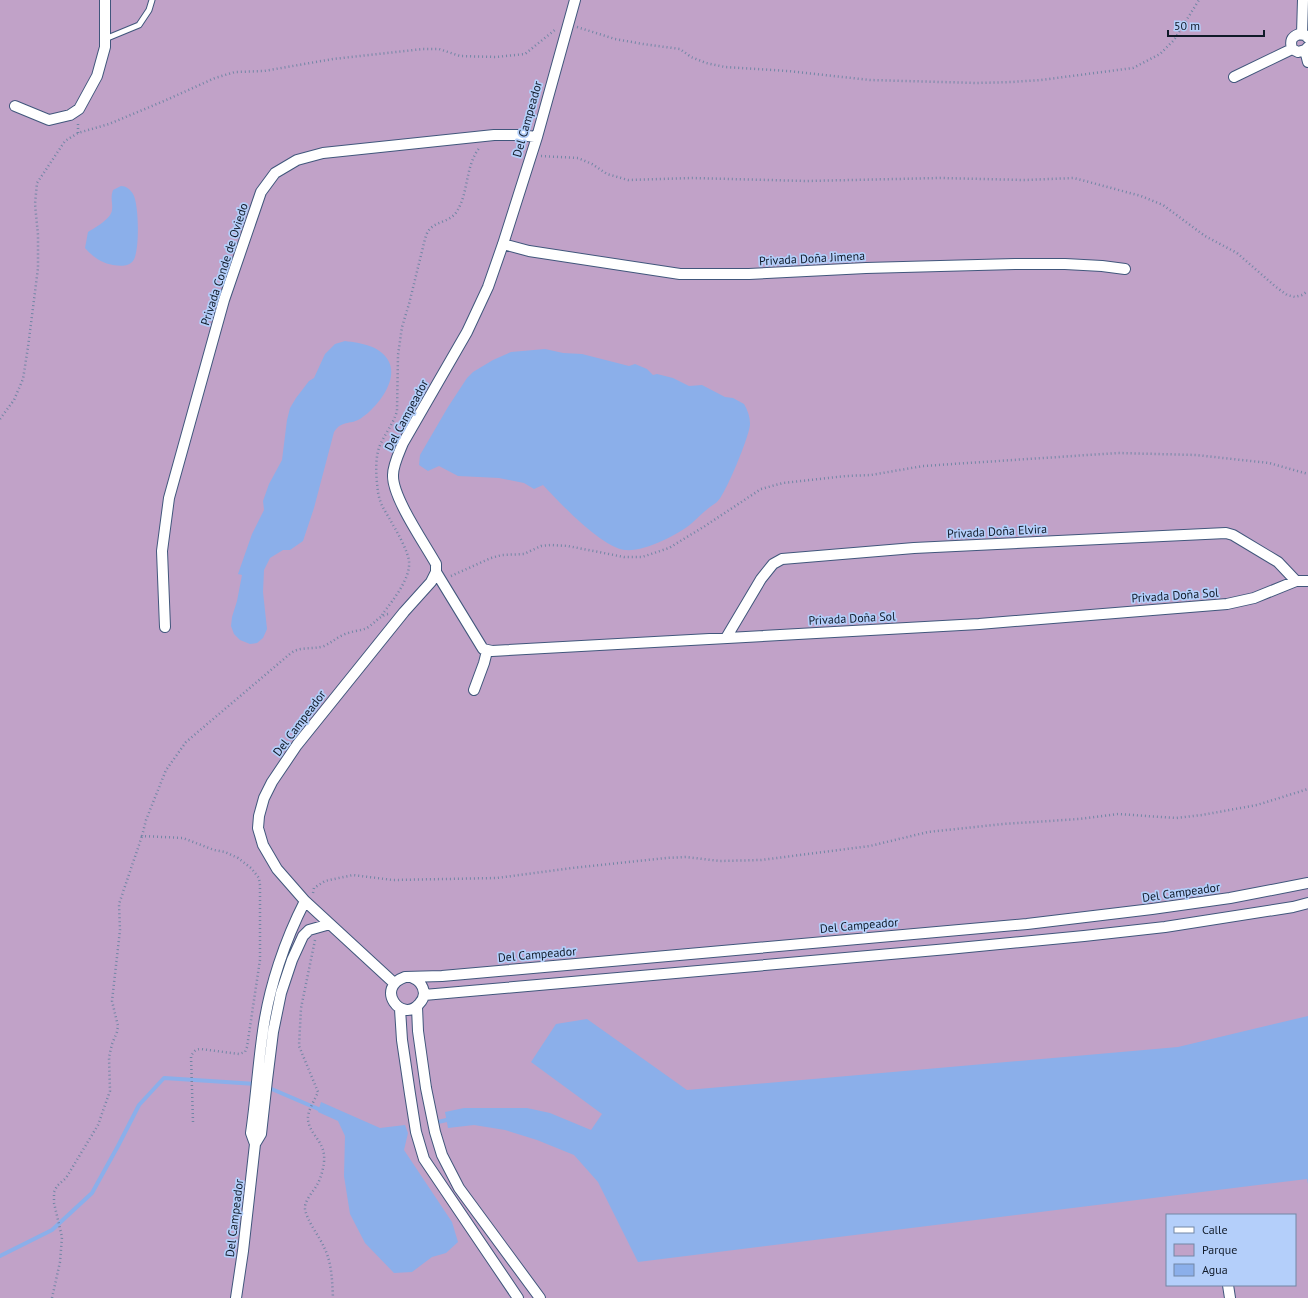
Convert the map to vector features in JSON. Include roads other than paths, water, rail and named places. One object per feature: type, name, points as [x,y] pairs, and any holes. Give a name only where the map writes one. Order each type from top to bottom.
[{"type":"street","points":[[15,106],[49,120],[70,115],[79,109],[97,76],[105,47],[105,0]]},
{"type":"street","name":"Del Campeador","points":[[575,0],[536,137],[488,287],[467,332],[403,443],[396,460],[393,475],[397,494],[403,508],[436,564],[436,572],[431,582],[404,612],[297,745],[272,782],[264,798],[259,816],[258,828],[263,845],[277,869],[305,901],[394,983],[405,977],[442,976],[1026,924],[1230,898],[1308,883]]},
{"type":"street","points":[[1303,0],[1305,36],[1299,34],[1293,37],[1291,41],[1292,48],[1298,52],[1307,49],[1308,62]]},
{"type":"street","points":[[1234,77],[1292,48]]},
{"type":"street","name":"Privada Conde de Oviedo","points":[[165,627],[162,551],[169,498],[224,300],[261,192],[275,173],[297,160],[323,153],[494,135],[536,137]]},
{"type":"street","name":"Privada Doña Jimena","points":[[503,244],[536,252],[680,274],[749,274],[866,268],[1015,264],[1072,264],[1102,266],[1125,270]]},
{"type":"street","name":"Privada Doña Elvira","points":[[726,638],[761,578],[772,564],[782,559],[914,548],[1226,533],[1233,535],[1278,562],[1296,581]]},
{"type":"street","points":[[436,572],[483,649],[487,650],[474,690]]},
{"type":"street","name":"Privada Doña Sol","points":[[487,650],[979,624],[1227,604],[1254,598],[1296,581],[1308,581]]},
{"type":"street","name":"Del Campeador","points":[[237,1297],[255,1144],[251,1134],[260,1101],[263,1030],[272,991],[292,926],[305,901]]},
{"type":"street","points":[[424,995],[1028,942],[1165,927],[1293,907],[1308,903]]},
{"type":"street","name":"Del Campeador","points":[[262,1079],[281,993],[292,960],[303,936],[309,930],[315,927],[330,924]]},
{"type":"street","points":[[1026,924],[1028,942]]},
{"type":"street","points":[[834,941],[834,959]]},
{"type":"street","points":[[640,958],[641,976]]},
{"type":"street","points":[[394,983],[391,994],[395,1005],[400,1008],[412,1009],[417,1007],[424,995],[423,987],[418,980],[411,977]]},
{"type":"street","points":[[417,1007],[418,1031],[426,1088],[435,1132],[442,1155],[459,1188],[540,1298]]},
{"type":"street","points":[[400,1008],[402,1040],[416,1132],[424,1159],[518,1298]]},
{"type":"street","points":[[1228,1286],[1230,1298]]},
{"type":"lane","points":[[105,39],[139,25],[149,10],[152,0]]},
{"type":"water","points":[[121,186],[128,188],[135,199],[137,207],[138,238],[133,261],[121,266],[101,261],[85,248],[88,232],[109,217],[112,210],[113,190]]},
{"type":"water","points":[[345,341],[370,346],[385,355],[391,368],[389,385],[379,401],[366,414],[356,421],[340,426],[334,432],[314,508],[303,541],[290,550],[283,550],[270,558],[264,570],[263,592],[267,629],[263,638],[257,643],[250,644],[240,640],[234,634],[231,626],[242,575],[238,574],[252,534],[264,510],[263,501],[269,484],[282,460],[290,408],[309,381],[314,378],[325,354],[335,344]]},
{"type":"water","points":[[545,349],[563,353],[582,354],[629,366],[635,364],[647,369],[653,375],[657,374],[673,378],[689,386],[702,385],[725,397],[733,398],[744,404],[750,419],[749,430],[731,478],[726,489],[717,502],[678,533],[651,546],[633,550],[625,550],[615,547],[593,533],[570,513],[543,485],[534,489],[524,483],[499,478],[458,476],[439,466],[428,471],[419,465],[420,455],[448,407],[467,378],[473,372],[493,360],[511,352]]},
{"type":"water","points":[[1308,1016],[1308,1184],[1307,1179],[638,1262],[598,1182],[574,1155],[537,1140],[505,1130],[474,1125],[448,1128],[445,1112],[464,1108],[527,1108],[550,1113],[591,1130],[602,1114],[531,1062],[556,1024],[587,1019],[687,1090],[1178,1047]]},
{"type":"water","points":[[321,1102],[380,1128],[405,1125],[408,1133],[404,1150],[452,1222],[458,1242],[446,1253],[432,1257],[412,1272],[394,1273],[365,1243],[350,1214],[344,1176],[345,1136],[338,1121],[318,1112]]},
{"type":"waterway","points":[[0,1256],[52,1230],[92,1193],[139,1105],[164,1078],[257,1084]]},
{"type":"waterway","points":[[267,1087],[323,1111]]},
{"type":"waterway","points":[[438,1122],[451,1119]]}]
